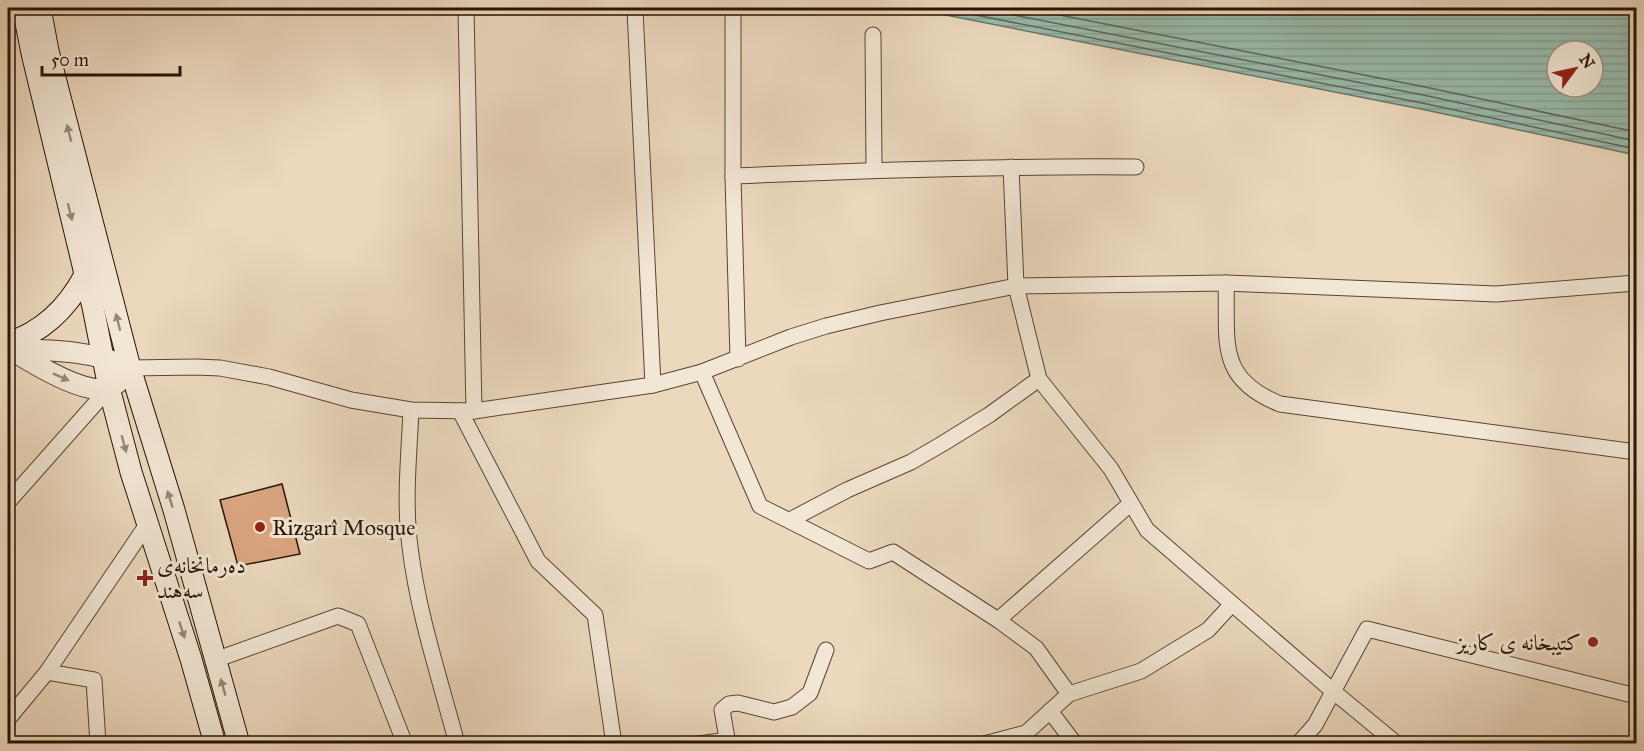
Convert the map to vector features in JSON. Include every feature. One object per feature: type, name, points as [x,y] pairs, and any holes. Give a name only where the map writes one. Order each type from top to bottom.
[{"type":"main road","points":[[23,8],[40,52],[239,744]]},
{"type":"main road","points":[[40,8],[40,52],[109,388],[131,472],[191,659],[215,744]]},
{"type":"main road","points":[[8,347],[51,320],[70,299],[85,274]]},
{"type":"main road","points":[[131,472],[159,464]]},
{"type":"street","points":[[466,8],[467,411],[538,561],[595,615],[614,744]]},
{"type":"street","points":[[733,8],[733,176],[738,359]]},
{"type":"street","points":[[635,10],[653,385]]},
{"type":"street","points":[[873,35],[874,169]]},
{"type":"street","points":[[733,176],[874,169],[1011,166],[1136,167]]},
{"type":"street","points":[[1011,166],[1016,286],[1039,379],[1111,469],[1147,530],[1397,744]]},
{"type":"street","points":[[1226,283],[1228,356],[1246,385],[1260,396],[1280,404],[1636,452]]},
{"type":"street","points":[[8,347],[104,358],[130,368],[195,366],[246,371],[351,400],[411,410],[467,411],[653,385],[702,372],[791,337],[826,327],[880,313],[1016,286],[1226,283],[1496,294],[1636,283]]},
{"type":"street","points":[[8,347],[68,381],[89,387],[109,388]]},
{"type":"street","points":[[8,502],[109,388],[130,368]]},
{"type":"street","points":[[702,372],[760,506],[869,561],[893,552],[998,620],[1036,648],[1069,694]]},
{"type":"street","points":[[790,520],[926,453],[990,415],[1039,379]]},
{"type":"street","points":[[411,410],[407,504],[410,548],[427,635],[457,744]]},
{"type":"street","points":[[998,620],[1130,504]]},
{"type":"street","points":[[8,719],[47,672],[148,524]]},
{"type":"street","points":[[984,744],[1026,733],[1069,694],[1141,671],[1208,630],[1232,604]]},
{"type":"street","points":[[215,660],[338,616],[358,624],[405,744]]},
{"type":"street","points":[[1298,744],[1315,725],[1367,629],[1636,696]]},
{"type":"street","points":[[699,744],[728,742],[722,710],[729,704],[738,703],[774,712],[792,707],[810,693],[826,650]]},
{"type":"street","points":[[47,672],[94,680],[98,744]]},
{"type":"street","points":[[1050,711],[1075,744]]},
{"type":"water","points":[[910,8],[1636,8],[1636,155],[1421,109]]},
{"type":"building","name":"Rizgarî Mosque","points":[[282,484],[300,554],[238,566],[220,500]]},
{"type":"place","name":"Rizgarî Mosque","points":[[260,527]]},
{"type":"place","name":"دەرمانخانەی سەهند","points":[[145,578]]},
{"type":"place","name":"كتيبخانه ى كاريز","points":[[1593,642]]}]
